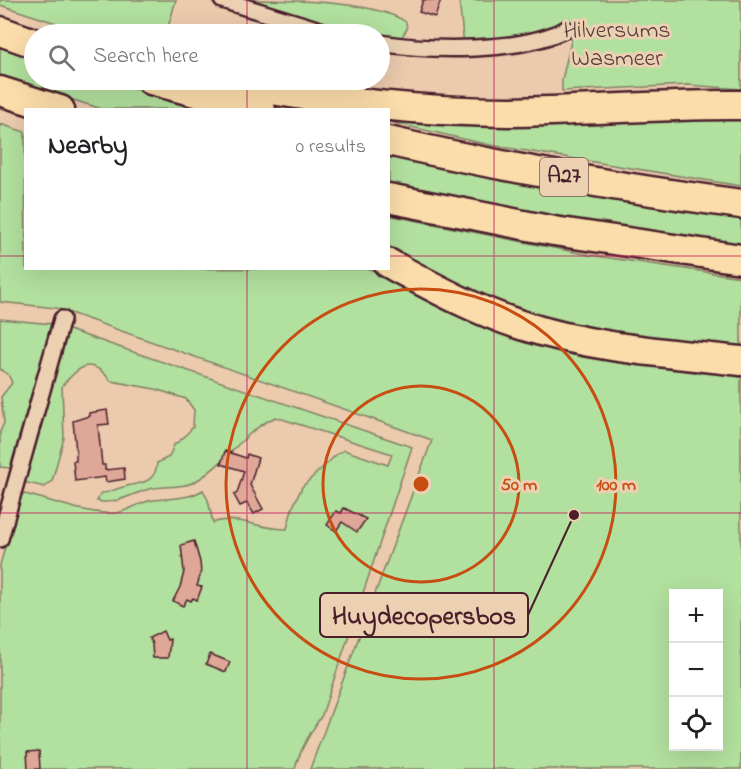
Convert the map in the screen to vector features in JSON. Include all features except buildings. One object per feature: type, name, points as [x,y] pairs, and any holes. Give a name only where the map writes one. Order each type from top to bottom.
[{"type":"highway","points":[[0,31],[24,39]]},
{"type":"highway","points":[[188,90],[254,108]]},
{"type":"highway","points":[[269,90],[347,102],[460,110],[560,111],[697,104],[741,105]]},
{"type":"highway","points":[[0,92],[27,108]]},
{"type":"highway","points":[[0,92],[53,108]]},
{"type":"highway","name":"A27","points":[[390,141],[491,164],[648,192],[741,204]]},
{"type":"highway","name":"A27","points":[[390,198],[554,231],[741,259]]},
{"type":"highway","points":[[390,263],[446,294],[492,314],[549,333],[601,344],[741,361]]},
{"type":"street","points":[[222,0],[300,24]]},
{"type":"street","points":[[390,44],[501,46],[529,42],[566,28]]},
{"type":"street","points":[[0,539],[62,319]]},
{"type":"green space","points":[[0,0],[176,0],[169,24],[59,24],[0,5]]},
{"type":"green space","points":[[240,0],[303,1],[351,5],[391,15],[406,22],[407,29],[400,39],[390,37],[390,24],[329,24]]},
{"type":"green space","name":"Hilversums Wasmeer","points":[[459,0],[741,0],[741,89],[688,85],[562,91],[562,80],[572,37],[542,46],[465,54]]},
{"type":"green space","points":[[0,47],[24,55],[24,85],[0,77]]},
{"type":"green space","points":[[41,90],[140,90],[205,108],[99,108]]},
{"type":"green space","points":[[390,111],[741,116],[741,186],[490,145],[390,122]]},
{"type":"green space","points":[[0,124],[24,132],[24,270],[372,270],[460,317],[521,341],[578,355],[741,377],[741,769],[310,769],[432,440],[56,308],[0,302]]},
{"type":"green space","points":[[390,154],[741,217],[741,246],[560,219],[390,183]]},
{"type":"green space","points":[[390,215],[589,255],[741,277],[741,355],[552,325],[390,255]]},
{"type":"green space","points":[[0,319],[52,324],[10,468],[0,467],[0,432],[4,423],[1,397],[12,383],[8,374],[0,369]]},
{"type":"green space","points":[[66,329],[412,447],[322,715],[303,748],[295,769],[0,769],[0,565],[20,493],[92,512],[115,513],[149,501],[186,497],[203,490],[208,500],[213,523],[230,520],[287,529],[292,509],[302,487],[337,454],[344,450],[388,465],[392,454],[276,417],[264,423],[217,466],[190,484],[152,488],[116,501],[97,501],[101,493],[139,484],[153,476],[157,463],[169,457],[174,445],[193,427],[194,410],[186,399],[155,389],[111,381],[97,368],[86,366],[74,373],[62,386],[64,438],[52,481],[45,487],[23,482]]},
{"type":"place","name":"Huydecopersbos","points":[[574,515]]}]
